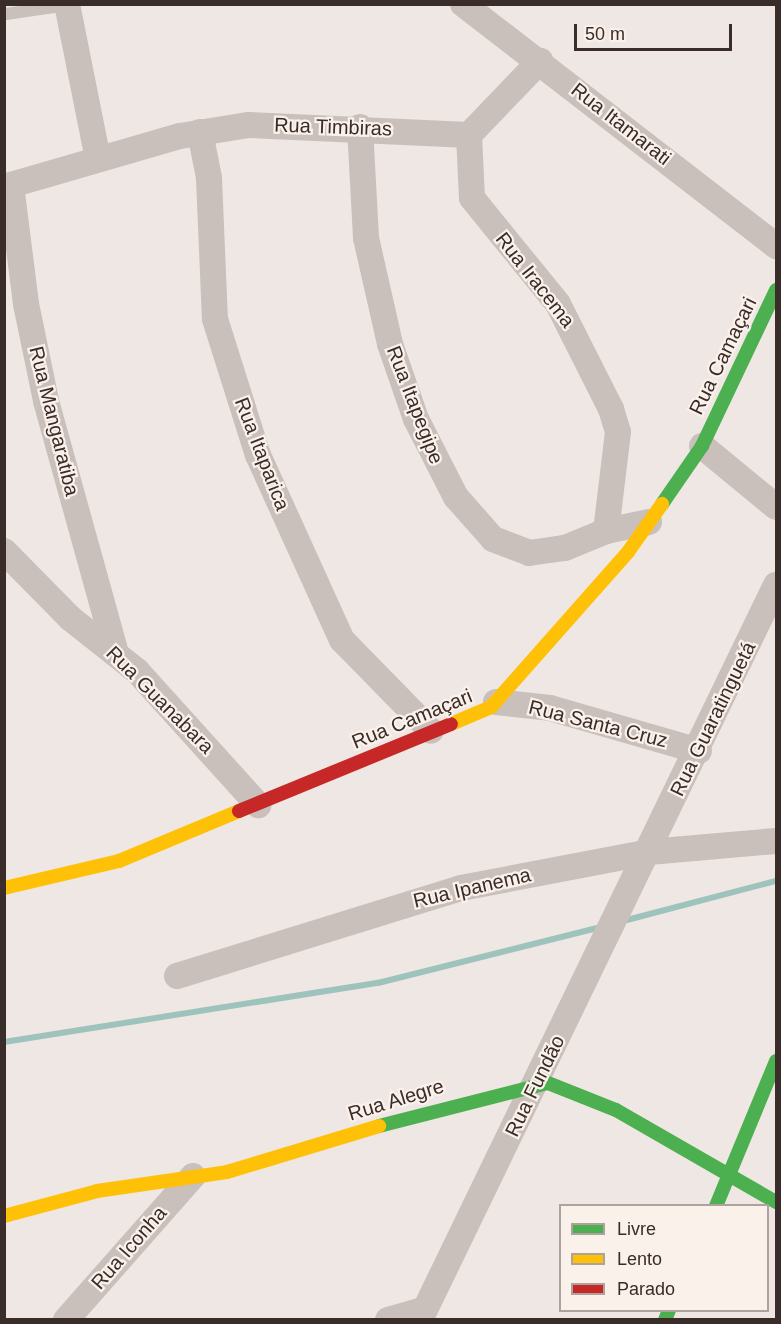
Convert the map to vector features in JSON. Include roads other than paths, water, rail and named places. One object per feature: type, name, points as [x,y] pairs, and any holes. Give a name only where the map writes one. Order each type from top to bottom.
[{"type":"street","name":"Rua Itamarati","points":[[463,4],[540,61],[777,246]]},
{"type":"street","points":[[67,5],[98,159]]},
{"type":"street","points":[[469,135],[540,61]]},
{"type":"street","name":"Rua Timbiras","points":[[8,186],[200,132],[249,125],[360,127],[469,135]]},
{"type":"street","name":"Rua Itapegipe","points":[[360,127],[366,238],[382,310],[416,419],[444,479],[478,525],[510,549],[546,552],[606,531],[649,522]]},
{"type":"street","name":"Rua Itaparica","points":[[200,132],[209,178],[215,319],[258,455],[342,640],[431,731]]},
{"type":"street","name":"Rua Iracema","points":[[469,135],[472,198],[558,304],[611,409],[618,432],[606,531]]},
{"type":"street","name":"Rua Mangaratiba","points":[[8,186],[26,304],[46,401],[116,653]]},
{"type":"street","name":"Rua Camaçari","points":[[4,888],[119,861],[258,805],[496,702],[649,522],[702,446],[777,290]]},
{"type":"street","points":[[702,446],[777,507]]},
{"type":"street","name":"Rua Guanabara","points":[[4,551],[70,618],[116,653],[258,805]]},
{"type":"street","name":"Rua Guaratinguetá","points":[[649,852],[777,585]]},
{"type":"street","name":"Rua Santa Cruz","points":[[496,702],[550,708],[699,751]]},
{"type":"street","name":"Rua Ipanema","points":[[177,976],[461,888],[649,852],[777,842]]},
{"type":"street","name":"Rua Fundão","points":[[422,1315],[649,852]]},
{"type":"street","points":[[717,1204],[777,1061]]},
{"type":"street","name":"Rua Alegre","points":[[4,1216],[97,1191],[227,1172],[456,1102],[535,1085],[579,1092],[777,1202]]},
{"type":"street","name":"Rua Iconha","points":[[66,1320],[193,1176]]},
{"type":"street","points":[[388,1320],[422,1315]]},
{"type":"lane","points":[[6,14],[67,5]]},
{"type":"waterway","points":[[623,921],[776,881]]},
{"type":"waterway","points":[[4,1042],[378,983],[601,927]]}]
